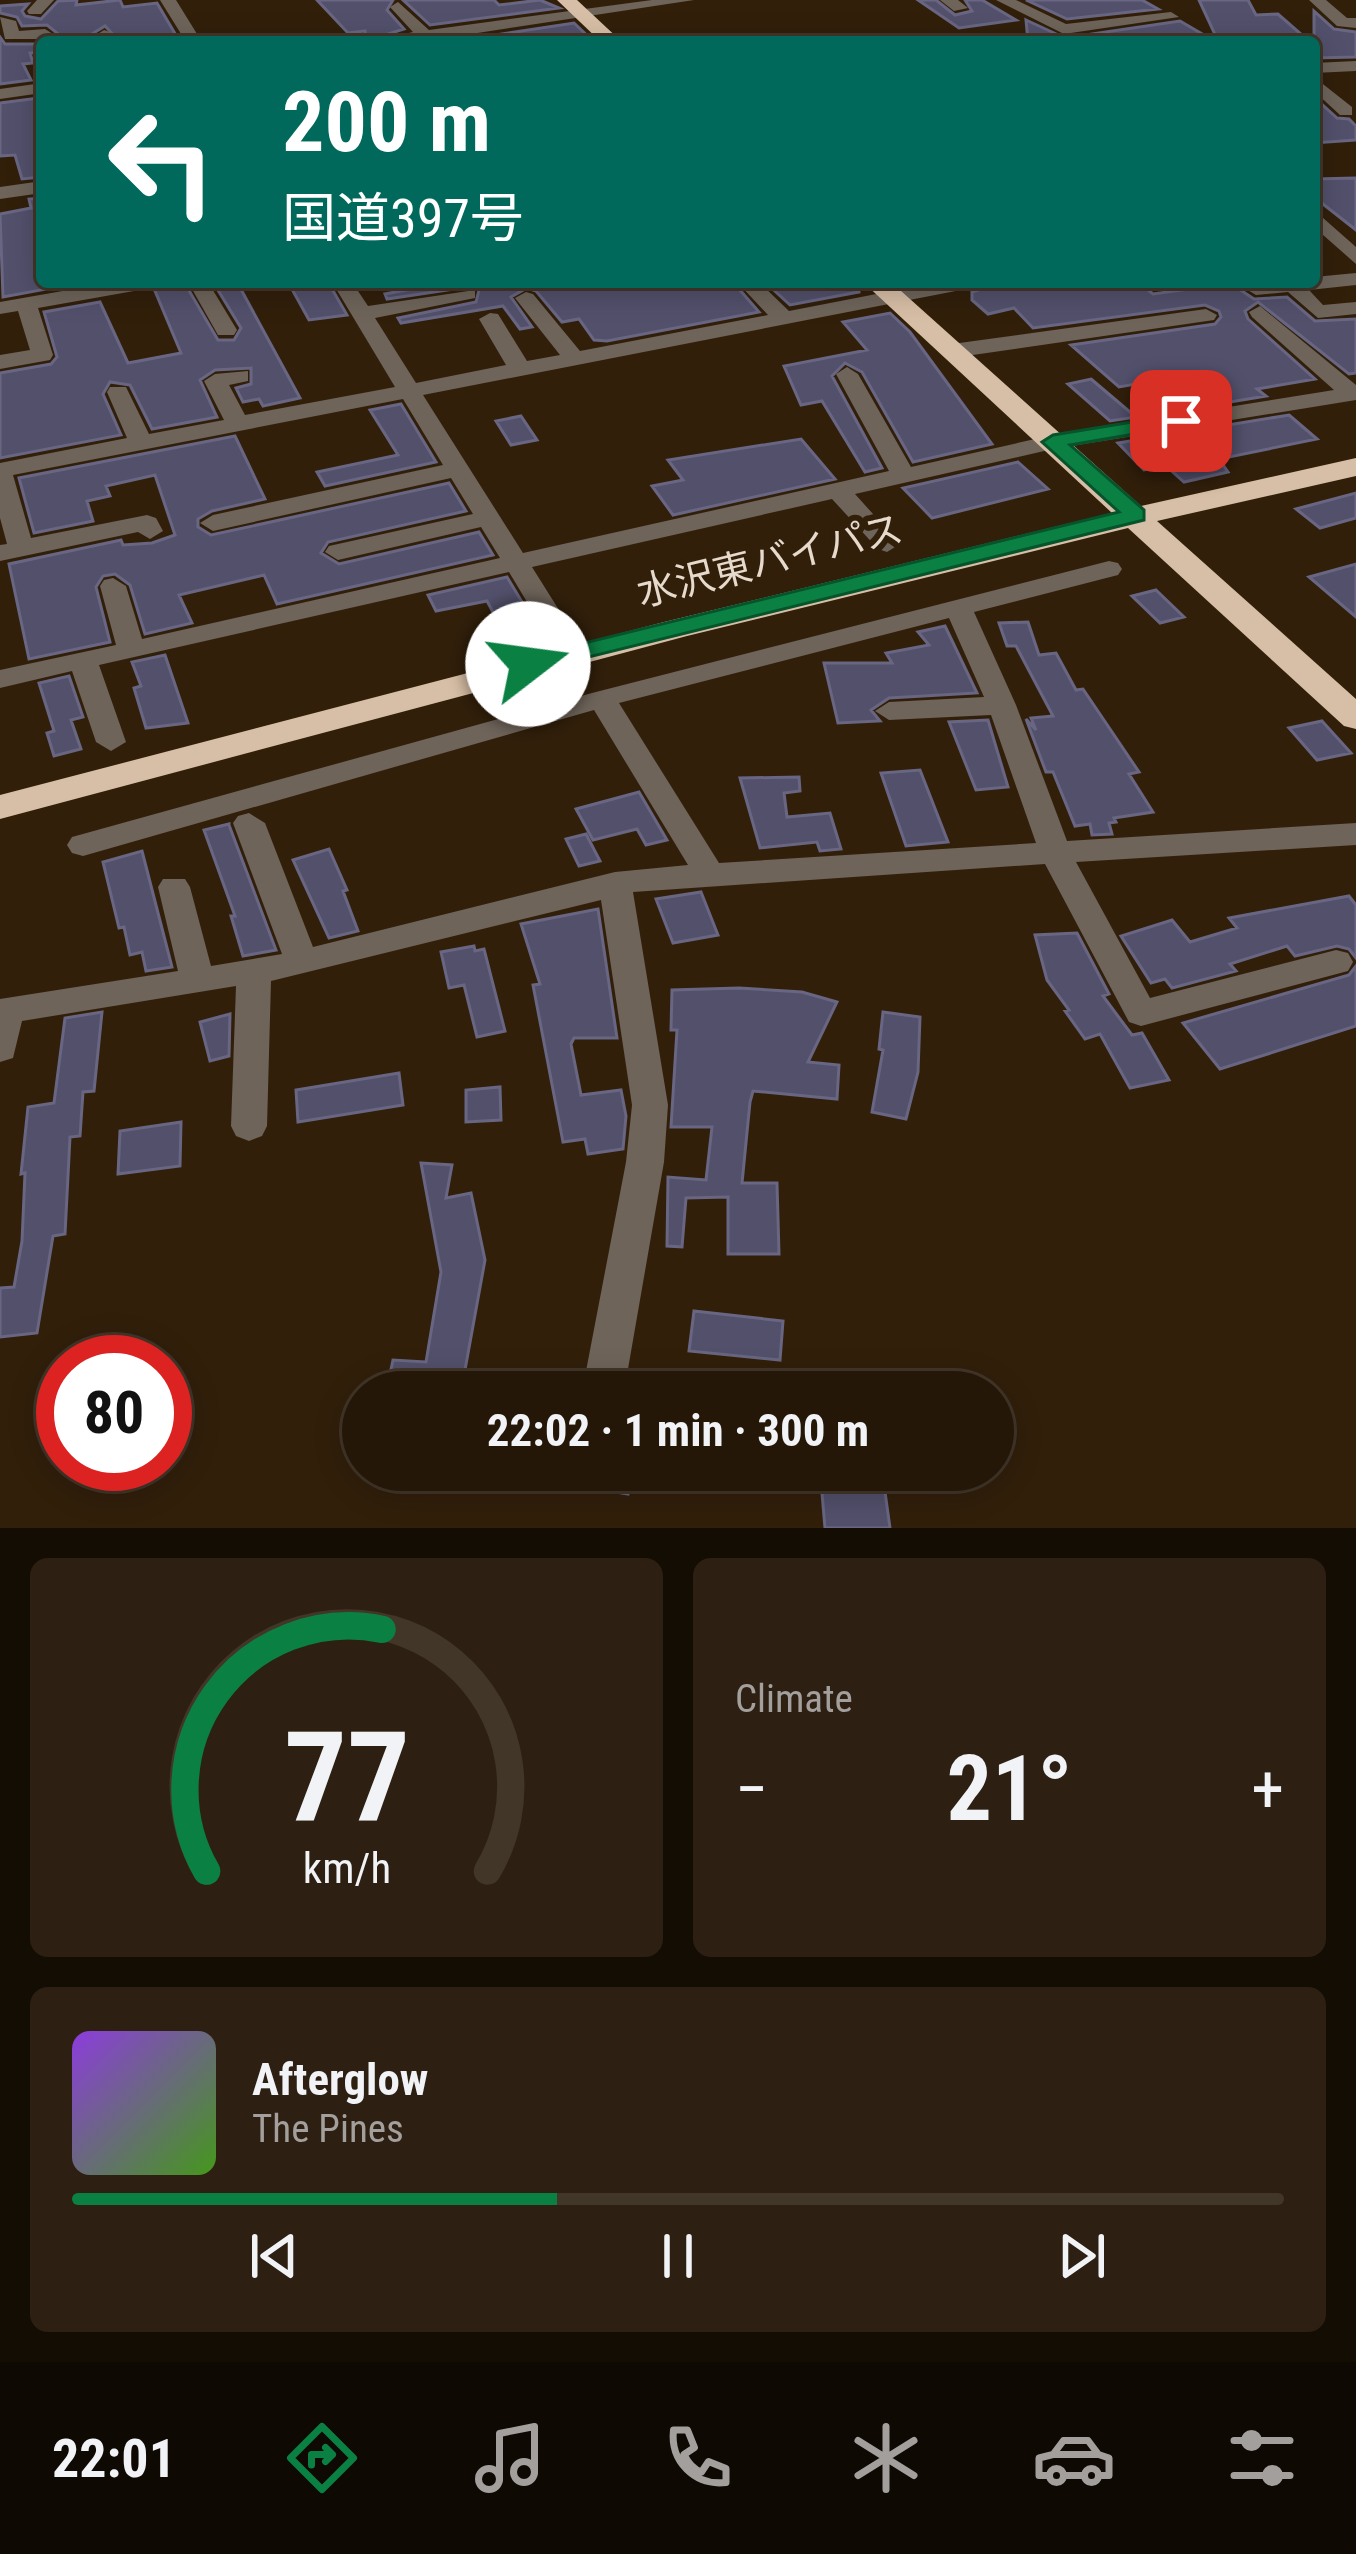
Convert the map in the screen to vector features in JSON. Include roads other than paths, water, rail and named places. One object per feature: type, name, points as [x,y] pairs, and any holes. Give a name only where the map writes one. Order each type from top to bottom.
[{"type":"highway","points":[[574,7],[605,36]]},
{"type":"highway","points":[[884,290],[1356,718]]},
{"type":"highway","name":"水沢東バイパス","points":[[0,807],[572,653],[1136,515],[1356,467]]},
{"type":"street","points":[[168,0],[190,36]]},
{"type":"street","points":[[431,36],[574,7],[686,0]]},
{"type":"street","points":[[1004,0],[1064,29],[1172,16]]},
{"type":"street","points":[[1318,0],[1343,23],[1356,23]]},
{"type":"street","points":[[398,7],[420,36]]},
{"type":"street","points":[[0,22],[10,24],[11,36],[45,34]]},
{"type":"street","points":[[34,60],[36,69]]},
{"type":"street","points":[[1320,68],[1356,66]]},
{"type":"street","points":[[1320,87],[1351,111]]},
{"type":"street","points":[[0,94],[36,90]]},
{"type":"street","points":[[1320,112],[1351,111]]},
{"type":"street","points":[[0,193],[36,188]]},
{"type":"street","points":[[1320,222],[1356,258]]},
{"type":"street","points":[[1320,282],[1356,279]]},
{"type":"street","points":[[0,308],[115,288]]},
{"type":"street","points":[[202,288],[226,330]]},
{"type":"street","points":[[346,288],[555,626]]},
{"type":"street","points":[[753,288],[784,318]]},
{"type":"street","points":[[1286,288],[1258,301],[1354,393]]},
{"type":"street","points":[[1296,288],[1318,312],[1356,308]]},
{"type":"street","points":[[150,531],[147,523],[10,550],[0,472],[784,318],[884,290]]},
{"type":"street","points":[[362,314],[468,294]]},
{"type":"street","points":[[526,298],[574,358]]},
{"type":"street","points":[[0,362],[42,355],[26,303]]},
{"type":"street","points":[[952,351],[1206,315]]},
{"type":"street","points":[[490,319],[520,369]]},
{"type":"street","points":[[847,374],[904,476]]},
{"type":"street","points":[[238,424],[214,381],[239,376]]},
{"type":"street","points":[[118,392],[141,442]]},
{"type":"street","points":[[1,674],[83,661],[1053,442],[1354,393]]},
{"type":"street","points":[[213,523],[458,469]]},
{"type":"street","points":[[838,490],[886,544]]},
{"type":"street","points":[[338,552],[489,518]]},
{"type":"street","points":[[83,845],[602,699],[1109,569]]},
{"type":"street","points":[[112,586],[131,650]]},
{"type":"street","points":[[959,609],[1002,705],[1056,856],[1141,1013],[1336,962]]},
{"type":"street","points":[[83,661],[111,742]]},
{"type":"street","points":[[602,699],[707,872]]},
{"type":"street","points":[[889,711],[1002,705]]},
{"type":"street","points":[[249,824],[302,962]]},
{"type":"street","points":[[0,1049],[3,1011],[302,962],[615,883],[707,872],[1056,856],[1356,834]]},
{"type":"street","points":[[607,1371],[645,1162],[650,1105],[615,883]]},
{"type":"street","points":[[174,887],[197,978]]},
{"type":"street","points":[[249,1126],[254,971]]}]
